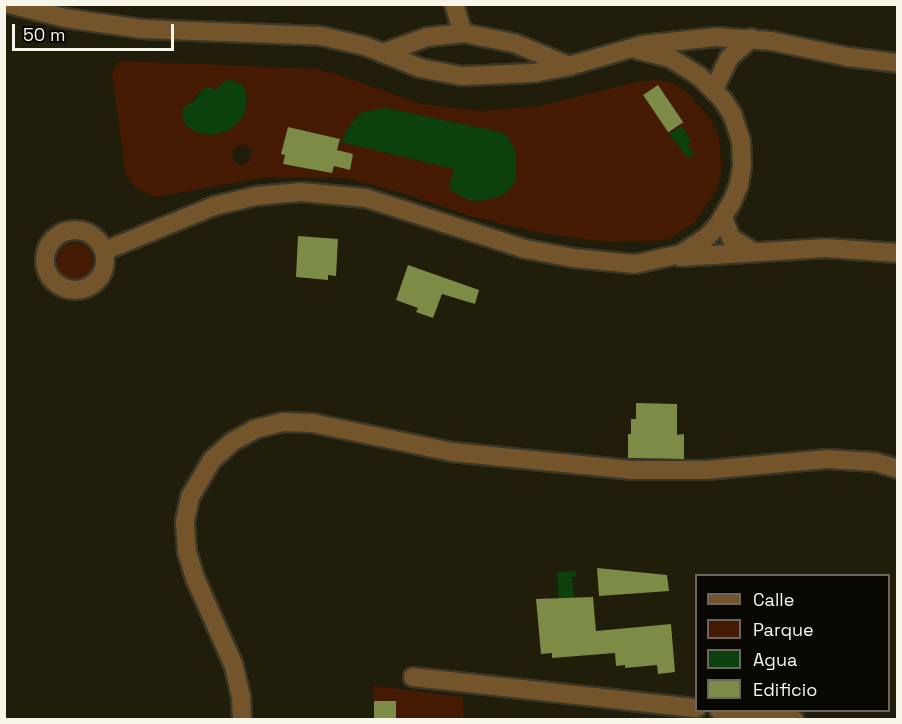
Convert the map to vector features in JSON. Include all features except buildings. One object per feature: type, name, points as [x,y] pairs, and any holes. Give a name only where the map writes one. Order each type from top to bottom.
[{"type":"street","points":[[9,4],[65,18],[142,29],[321,36],[365,46],[420,68],[462,76],[506,76],[569,66],[624,49],[699,38],[751,38],[848,57],[897,63]]},
{"type":"street","points":[[454,4],[463,33]]},
{"type":"street","points":[[383,53],[427,37],[463,33],[514,43],[569,66]]},
{"type":"street","points":[[714,89],[729,58],[751,38]]},
{"type":"street","points":[[624,49],[642,50],[670,58],[699,75],[714,89],[732,114],[741,147],[739,185],[723,218],[699,244],[669,258]]},
{"type":"street","points":[[104,251],[214,206],[256,196],[301,192],[366,198],[525,249],[574,258],[635,264],[669,258],[826,248],[897,253]]},
{"type":"street","points":[[723,218],[732,238],[753,252]]},
{"type":"street","points":[[242,720],[241,697],[234,666],[195,579],[187,552],[185,521],[190,497],[208,466],[232,442],[255,429],[283,422],[312,423],[452,452],[631,470],[706,470],[828,459],[875,462],[897,469]]},
{"type":"street","points":[[413,677],[689,711]]},
{"type":"street","points":[[727,712],[794,720]]},
{"type":"green space","points":[[124,61],[316,69],[421,104],[481,111],[540,106],[637,82],[656,80],[672,83],[687,92],[712,121],[719,138],[722,171],[717,188],[695,222],[670,238],[657,241],[607,242],[541,233],[470,216],[406,194],[346,178],[268,177],[155,197],[134,187],[125,171],[112,73],[118,63]],"holes":[[[208,87],[216,90],[245,88],[248,102],[228,131],[211,135],[191,129],[185,124],[182,111]],[[385,108],[462,124],[511,187],[497,197],[468,200],[449,189],[455,169],[342,142],[362,112]],[[239,145],[246,145],[252,150],[250,161],[244,165],[237,164],[232,158],[233,150]]]},
{"type":"green space","points":[[75,243],[88,248],[93,261],[88,274],[75,279],[62,274],[57,261],[62,248]]},
{"type":"green space","points":[[374,686],[463,697],[463,719],[374,719]]},
{"type":"water","points":[[231,80],[243,85],[247,96],[245,113],[238,123],[228,131],[211,135],[196,132],[185,125],[182,111],[185,106],[193,102],[204,88],[210,87],[216,90],[225,81]]},
{"type":"water","points":[[385,108],[501,132],[508,137],[516,152],[516,180],[506,193],[498,197],[479,201],[468,200],[449,189],[454,169],[341,142],[350,125],[362,112]]},
{"type":"water","points":[[682,126],[691,141],[687,144],[694,154],[688,158],[669,134]]},
{"type":"water","points":[[576,571],[576,577],[572,577],[574,599],[559,600],[557,572]]}]
